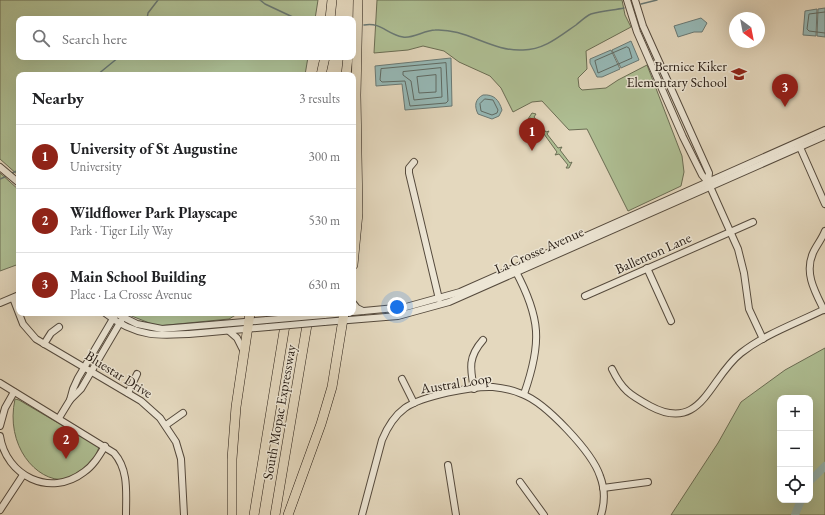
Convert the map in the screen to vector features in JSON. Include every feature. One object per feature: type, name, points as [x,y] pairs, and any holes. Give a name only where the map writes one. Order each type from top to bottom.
[{"type":"highway","points":[[330,16],[332,0]]},
{"type":"highway","points":[[351,16],[353,0]]},
{"type":"highway","points":[[356,234],[358,213],[356,95],[358,0]]},
{"type":"highway","points":[[322,72],[324,60]]},
{"type":"highway","points":[[346,72],[348,60]]},
{"type":"highway","name":"South Mopac Expressway","points":[[254,515],[287,316]]},
{"type":"highway","name":"South Mopac Expressway","points":[[275,515],[308,316]]},
{"type":"highway","points":[[288,515],[321,424],[332,387],[344,316]]},
{"type":"highway","points":[[232,515],[232,459],[235,415],[249,321]]},
{"type":"street","points":[[627,0],[637,32],[683,136],[702,175],[709,184],[730,231],[743,266],[749,309],[763,339]]},
{"type":"street","points":[[635,0],[644,26],[709,172],[709,184]]},
{"type":"street","name":"La Crosse Avenue","points":[[356,315],[398,316],[435,306],[467,295],[515,271],[799,144],[825,130]]},
{"type":"street","name":"La Crosse Avenue","points":[[799,144],[825,136]]},
{"type":"street","points":[[799,144],[825,204]]},
{"type":"street","points":[[414,162],[410,165],[408,173],[439,299]]},
{"type":"street","points":[[2,168],[16,180]]},
{"type":"street","name":"Ballenton Lane","points":[[584,296],[753,222]]},
{"type":"street","points":[[612,369],[620,384],[630,395],[663,412],[681,413],[702,403],[730,362],[746,349],[763,339],[824,310],[812,284],[809,269],[813,252],[825,231]]},
{"type":"street","points":[[647,268],[671,321]]},
{"type":"street","points":[[515,271],[531,306],[537,331],[535,360],[524,394]]},
{"type":"street","name":"La Crosse Avenue","points":[[356,312],[406,307],[439,299],[515,271]]},
{"type":"street","points":[[0,303],[16,296]]},
{"type":"street","name":"Bluestar Drive","points":[[13,298],[16,306]]},
{"type":"street","points":[[356,307],[363,311]]},
{"type":"street","name":"Bluestar Drive","points":[[20,316],[25,328],[36,339],[128,393],[150,408],[166,425],[176,442],[181,459],[184,515]]},
{"type":"street","points":[[70,400],[73,389],[84,367],[113,316]]},
{"type":"street","name":"La Crosse Avenue","points":[[115,316],[121,321],[143,333],[163,336],[229,331],[249,321],[268,327],[324,322],[341,316]]},
{"type":"street","name":"La Crosse Avenue","points":[[121,321],[162,329],[313,316]]},
{"type":"street","points":[[59,418],[70,400],[81,389],[121,321]]},
{"type":"street","points":[[44,344],[51,333],[59,327]]},
{"type":"street","points":[[229,331],[238,339],[244,352]]},
{"type":"street","points":[[474,389],[471,363],[474,350],[483,340]]},
{"type":"street","points":[[128,393],[137,374]]},
{"type":"street","points":[[402,379],[414,403]]},
{"type":"street","points":[[0,383],[105,446],[118,458],[124,468],[126,484],[126,515]]},
{"type":"street","name":"Austral Loop","points":[[362,515],[385,433],[400,413],[414,403],[430,397],[492,387],[524,394],[539,403],[552,414],[589,457],[598,470],[603,488],[601,515]]},
{"type":"street","points":[[0,426],[5,408],[14,392]]},
{"type":"street","points":[[166,425],[183,413]]},
{"type":"street","points":[[0,436],[5,453],[23,475],[46,482],[56,483],[70,480],[89,468],[105,446]]},
{"type":"street","points":[[448,465],[456,515]]},
{"type":"street","points":[[0,510],[23,475]]},
{"type":"street","points":[[520,482],[544,515]]},
{"type":"street","points":[[603,488],[648,482]]},
{"type":"green space","points":[[0,0],[318,0],[315,16],[16,16],[16,60],[308,60],[306,72],[16,72],[16,173],[0,159]]},
{"type":"green space","points":[[377,0],[622,0],[625,15],[631,27],[586,51],[587,69],[578,78],[579,87],[582,90],[606,88],[647,65],[682,156],[684,172],[681,186],[628,211],[587,129],[569,130],[542,101],[532,102],[513,112],[501,88],[490,76],[459,62],[444,51],[423,46],[408,50],[374,53]]},
{"type":"green space","points":[[532,113],[536,114],[534,117],[546,132],[549,131],[547,134],[558,148],[562,147],[560,150],[570,163],[572,162],[569,168],[566,168],[568,165],[559,154],[555,155],[557,152],[544,134],[540,136],[542,132],[531,118],[528,119]]},
{"type":"green space","points":[[0,173],[16,187],[16,265],[0,271]]},
{"type":"green space","points":[[132,316],[234,316],[229,319],[157,326]]},
{"type":"green space","points":[[825,348],[825,515],[671,515],[718,443],[741,402],[785,370]]},
{"type":"green space","points":[[15,399],[99,447],[88,467],[74,477],[58,479],[43,474],[29,462],[19,445],[13,424]]},
{"type":"water","points":[[825,8],[825,37],[817,36],[818,9]]},
{"type":"water","points":[[817,9],[816,36],[803,35],[805,11]]},
{"type":"water","points":[[701,18],[707,23],[702,32],[694,32],[678,37],[674,26]]},
{"type":"water","points":[[631,41],[639,60],[621,68],[612,50]]},
{"type":"water","points":[[611,50],[620,69],[602,77],[597,77],[590,63],[590,59]]},
{"type":"water","points":[[451,58],[452,106],[405,110],[402,84],[376,86],[375,66]]},
{"type":"water","points":[[483,95],[496,98],[502,110],[499,116],[492,119],[478,114],[476,103]]},
{"type":"waterway","points":[[148,16],[148,13],[158,0]]},
{"type":"waterway","points":[[260,0],[265,4],[291,16]]},
{"type":"waterway","points":[[641,4],[657,0]]},
{"type":"waterway","points":[[364,25],[375,25],[397,36],[403,37],[414,36],[431,30],[446,30],[512,50],[523,50],[538,48],[551,42],[591,14],[624,8]]},
{"type":"waterway","points":[[101,72],[115,60]]},
{"type":"waterway","points":[[12,173],[16,171]]},
{"type":"waterway","points":[[0,179],[7,176]]},
{"type":"waterway","points":[[813,478],[825,466]]},
{"type":"waterway","points":[[795,515],[800,503]]},
{"type":"place","name":"Bernice Kiker Elementary School","points":[[739,74]]},
{"type":"place","name":"Main School Building","points":[[785,107]]},
{"type":"place","name":"University of St Augustine","points":[[532,151]]},
{"type":"place","name":"Wildflower Park Playscape","points":[[66,459]]}]
